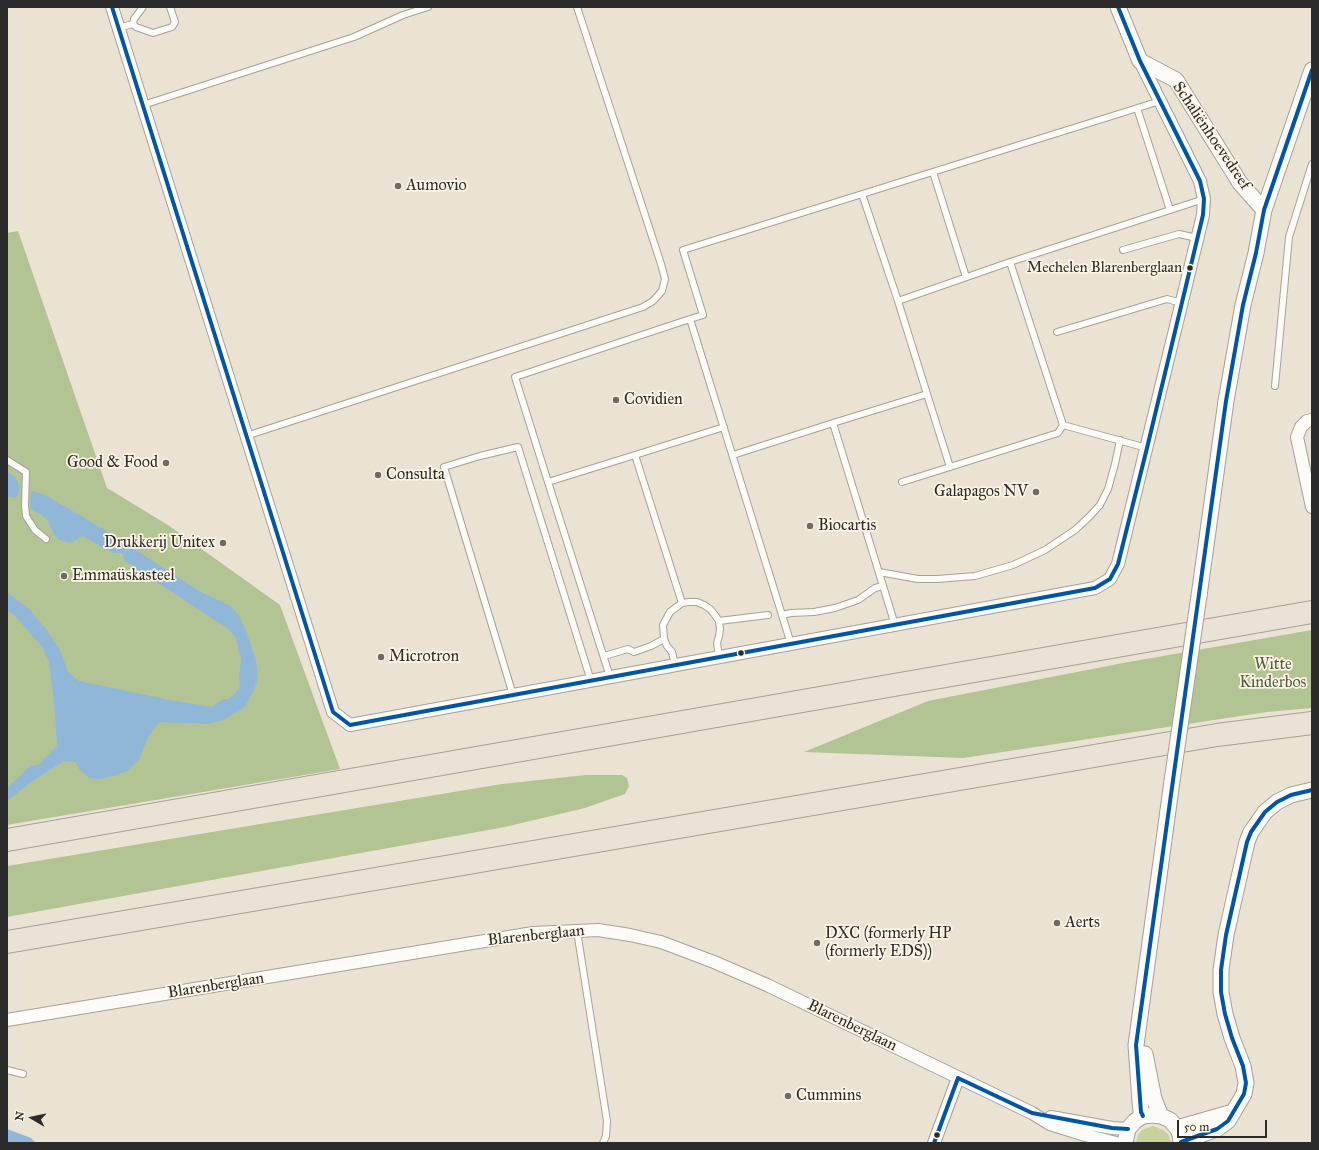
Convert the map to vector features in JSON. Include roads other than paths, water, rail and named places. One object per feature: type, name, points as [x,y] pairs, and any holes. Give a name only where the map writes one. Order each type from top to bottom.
[{"type":"highway","points":[[7,840],[1312,612]]},
{"type":"highway","points":[[7,942],[1217,735],[1312,722]]},
{"type":"street","points":[[112,7],[333,712],[350,725],[1095,588],[1110,579],[1118,564],[1147,448],[1203,215],[1204,199],[1200,181],[1140,61],[1118,7]]},
{"type":"street","name":"Schaliënhoevedreef","points":[[1140,61],[1176,80],[1240,183],[1264,210]]},
{"type":"street","points":[[1143,1116],[1141,1112],[1136,1045],[1226,401],[1243,305],[1256,253],[1264,210],[1311,81]]},
{"type":"street","points":[[1312,420],[1307,421],[1301,427],[1297,437],[1312,506]]},
{"type":"street","points":[[1127,1136],[1135,1121],[1143,1116],[1161,1116],[1170,1120],[1177,1128],[1180,1134],[1181,1143],[1217,1129],[1228,1121],[1240,1104],[1246,1083],[1243,1066],[1232,1038],[1225,1014],[1221,992],[1221,970],[1226,935],[1247,842],[1255,825],[1265,812],[1277,802],[1291,795],[1312,790]]},
{"type":"street","name":"Blarenberglaan","points":[[7,1020],[533,933],[598,930],[661,942],[714,962],[767,985],[1032,1113],[1050,1124],[1116,1143]]},
{"type":"street","points":[[1140,1019],[1143,1044],[1154,1099],[1161,1116]]},
{"type":"street","points":[[934,1143],[958,1078]]},
{"type":"street","points":[[1177,1128],[1234,1112]]},
{"type":"street","name":"Blarenberglaan","points":[[1032,1113],[1112,1128],[1127,1136]]},
{"type":"lane","points":[[133,24],[134,19],[143,7]]},
{"type":"lane","points":[[133,24],[136,27],[153,33],[172,27],[175,22],[170,7]]},
{"type":"lane","points":[[143,105],[354,37],[403,15],[428,7]]},
{"type":"lane","points":[[246,436],[643,307],[653,301],[662,291],[665,279],[661,264],[577,7]]},
{"type":"lane","points":[[118,28],[133,24]]},
{"type":"lane","points":[[610,677],[515,377],[703,315],[683,250],[1160,101]]},
{"type":"lane","points":[[1137,108],[1170,210]]},
{"type":"lane","points":[[1275,386],[1289,237],[1312,164]]},
{"type":"lane","points":[[933,172],[966,277]]},
{"type":"lane","points":[[862,194],[898,300],[950,467]]},
{"type":"lane","points":[[898,300],[1204,199]]},
{"type":"lane","points":[[1123,250],[1179,234],[1197,238]]},
{"type":"lane","points":[[1010,262],[1063,425]]},
{"type":"lane","points":[[1058,332],[1167,299],[1182,303]]},
{"type":"lane","points":[[690,319],[791,644]]},
{"type":"lane","points":[[732,455],[927,394]]},
{"type":"lane","points":[[833,423],[895,625]]},
{"type":"lane","points":[[1063,425],[1147,448]]},
{"type":"lane","points":[[902,482],[1058,433],[1063,425]]},
{"type":"lane","points":[[548,482],[724,427]]},
{"type":"lane","points":[[879,572],[918,579],[969,577],[1013,565],[1045,550],[1075,530],[1100,505],[1108,489],[1120,440]]},
{"type":"lane","points":[[513,695],[444,467],[480,456],[518,447],[590,681]]},
{"type":"lane","points":[[635,455],[682,603]]},
{"type":"lane","points":[[7,460],[26,472],[24,506],[26,516],[35,530],[46,539]]},
{"type":"lane","points":[[782,615],[814,612],[835,608],[858,600],[876,588],[883,586]]},
{"type":"lane","points":[[675,665],[672,652],[664,639],[663,625],[670,612],[682,603],[697,602],[704,604],[719,621],[720,636],[717,643],[719,657]]},
{"type":"lane","points":[[719,621],[768,615]]},
{"type":"lane","points":[[604,656],[628,649],[634,652],[651,646],[664,639]]},
{"type":"lane","points":[[577,931],[607,1121],[606,1136],[603,1143]]},
{"type":"lane","points":[[7,1070],[24,1074]]},
{"type":"water","points":[[7,471],[15,477],[19,485],[19,492],[16,498],[9,497],[7,495]]},
{"type":"water","points":[[34,491],[47,496],[103,529],[201,592],[231,606],[239,616],[247,633],[256,659],[258,678],[254,690],[246,705],[241,710],[224,720],[207,724],[160,722],[149,735],[140,758],[128,771],[99,779],[89,778],[79,769],[75,762],[64,761],[30,783],[7,801],[7,788],[30,766],[38,765],[57,746],[49,662],[42,647],[16,617],[7,610],[7,592],[28,608],[45,628],[60,650],[68,672],[79,681],[212,707],[224,699],[228,699],[233,696],[240,687],[239,677],[241,659],[236,638],[227,628],[124,560],[122,553],[114,553],[104,549],[83,536],[70,543],[59,540],[54,534],[46,518],[30,508],[31,492]]},
{"type":"water","points":[[7,1129],[31,1138],[36,1143],[7,1143]]},
{"type":"place","name":"Aumovio","points":[[398,186]]},
{"type":"place","name":"Mechelen Blarenberglaan","points":[[1190,268]]},
{"type":"place","name":"Covidien","points":[[616,400]]},
{"type":"place","name":"Good & Food","points":[[166,463]]},
{"type":"place","name":"Consulta","points":[[378,475]]},
{"type":"place","name":"Galapagos NV","points":[[1036,492]]},
{"type":"place","name":"Biocartis","points":[[810,526]]},
{"type":"place","name":"Drukkerij Unitex","points":[[223,543]]},
{"type":"place","name":"Emmaüskasteel","points":[[64,576]]},
{"type":"place","name":"Microtron","points":[[381,657]]},
{"type":"place","name":"Aerts","points":[[1057,923]]},
{"type":"place","name":"DXC (formerly HP (formerly EDS))","points":[[817,943]]},
{"type":"place","name":"Cummins","points":[[788,1096]]},
{"type":"park label","name":"Witte Kinderbos","points":[[1273,674]]}]
